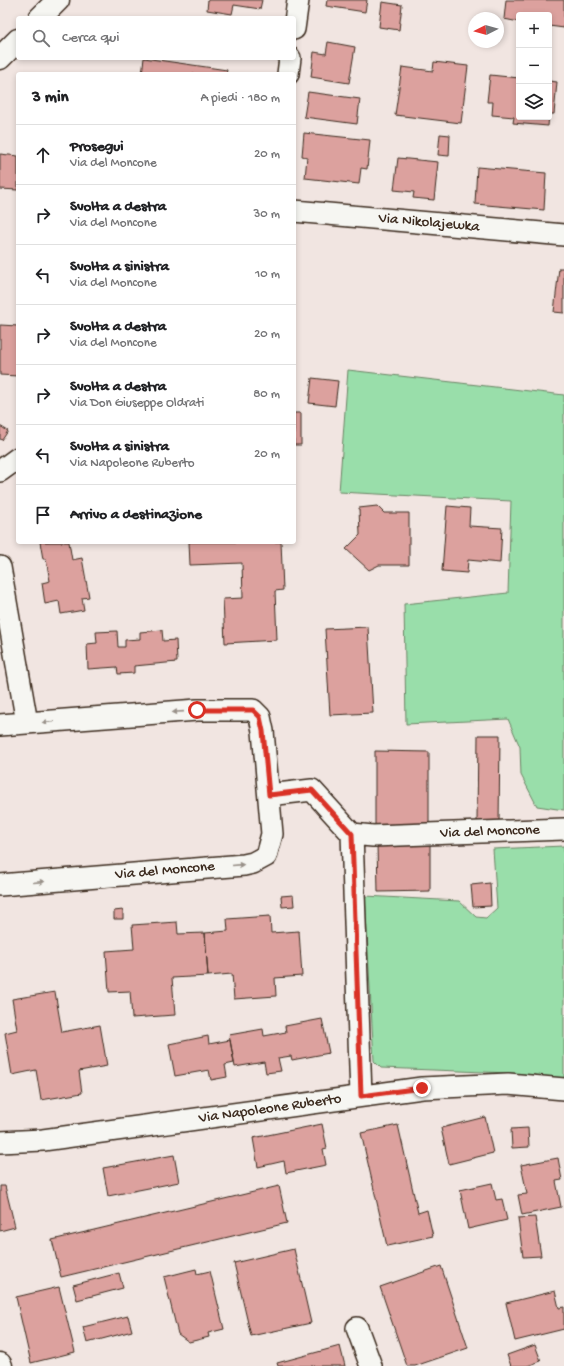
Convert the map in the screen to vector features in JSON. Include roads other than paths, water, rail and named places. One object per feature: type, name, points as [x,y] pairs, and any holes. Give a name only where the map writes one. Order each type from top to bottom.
[{"type":"street","points":[[42,16],[58,0]]},
{"type":"street","points":[[296,16],[298,0]]},
{"type":"street","points":[[0,58],[16,42]]},
{"type":"street","points":[[288,72],[290,60]]},
{"type":"street","name":"Via Nikolajewka","points":[[296,211],[564,235]]},
{"type":"street","points":[[0,471],[16,459]]},
{"type":"street","points":[[0,568],[27,723]]},
{"type":"street","name":"Via del Moncone","points":[[0,725],[197,710],[253,710],[260,717],[263,731],[272,834],[270,846],[266,856],[253,863],[0,885]]},
{"type":"street","points":[[269,795],[312,790],[352,834],[361,1096]]},
{"type":"street","name":"Via del Moncone","points":[[352,834],[373,836],[564,829]]},
{"type":"street","name":"Via Napoleone Ruberto","points":[[0,1142],[43,1140],[422,1088],[508,1084],[564,1089]]},
{"type":"street","points":[[357,1328],[371,1366]]}]
